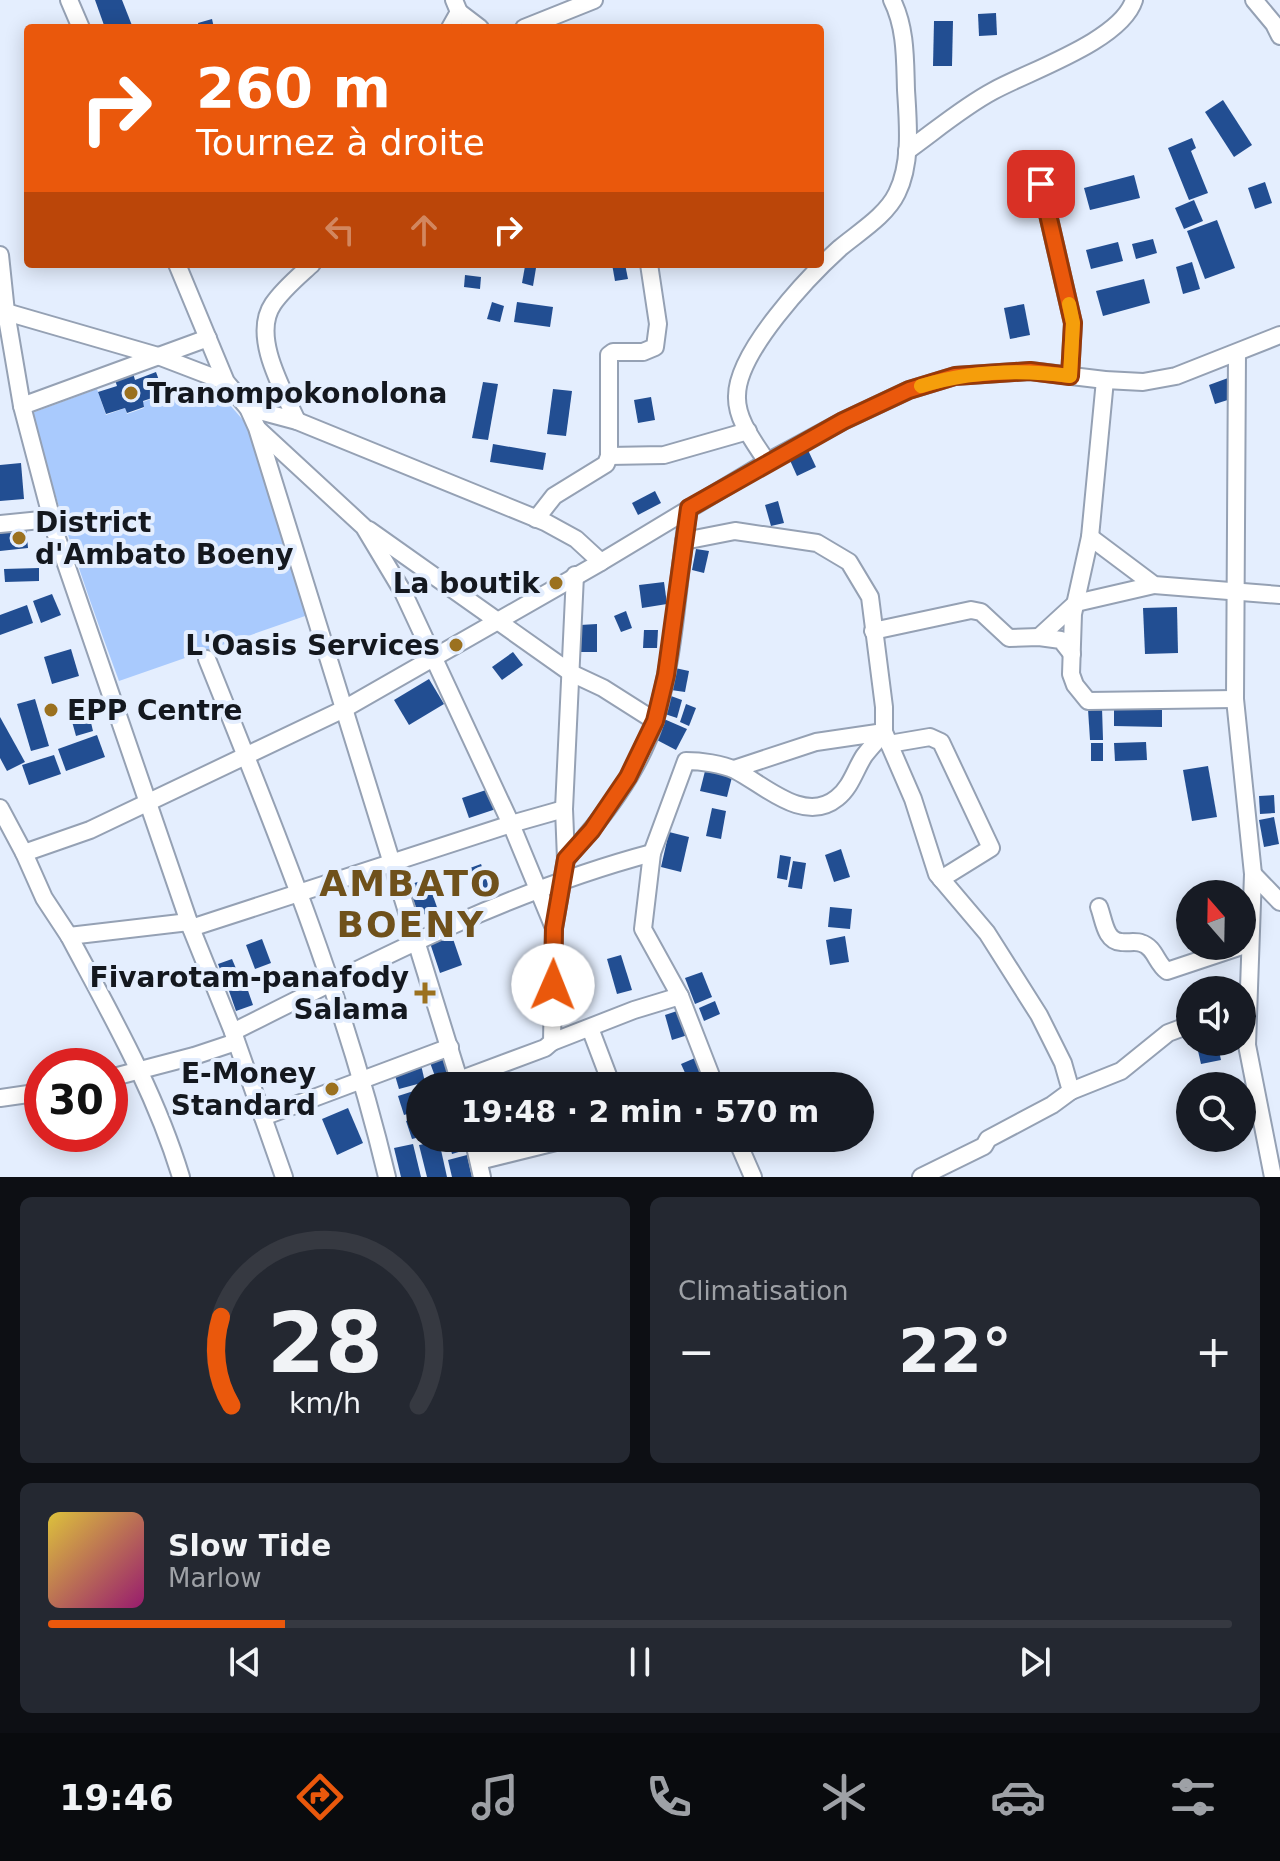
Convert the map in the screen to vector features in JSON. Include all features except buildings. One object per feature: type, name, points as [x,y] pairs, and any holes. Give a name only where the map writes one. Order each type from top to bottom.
[{"type":"street","points":[[69,0],[79,24]]},
{"type":"street","points":[[534,24],[594,0]]},
{"type":"street","points":[[824,261],[884,212],[897,193],[907,151],[904,37],[892,0]]},
{"type":"street","points":[[907,151],[991,92],[1068,55],[1111,29],[1130,11],[1134,0]]},
{"type":"street","points":[[1262,4],[1280,36]]},
{"type":"street","points":[[457,6],[476,24]]},
{"type":"street","points":[[1041,184],[1073,323],[1070,376]]},
{"type":"street","points":[[0,255],[22,406],[51,519],[190,925],[284,1177]]},
{"type":"street","points":[[179,268],[226,382],[248,408],[257,428],[457,1072]]},
{"type":"street","points":[[297,421],[268,357],[266,326],[271,306],[308,268]]},
{"type":"street","points":[[536,519],[554,496],[606,464],[609,456],[609,355],[613,352],[643,352],[655,347],[658,324],[650,268]]},
{"type":"street","points":[[767,462],[739,412],[736,397],[743,367],[817,268]]},
{"type":"street","points":[[6,312],[158,356],[226,382]]},
{"type":"street","points":[[24,853],[90,830],[344,709],[601,562],[767,462],[909,390],[955,376],[1030,371],[1143,382],[1176,376],[1280,335]]},
{"type":"street","points":[[22,406],[208,338]]},
{"type":"street","points":[[1237,353],[1235,699],[1252,880]]},
{"type":"street","points":[[1105,380],[1090,537],[1076,603],[1071,674],[1075,685],[1088,701],[1235,699]]},
{"type":"street","points":[[248,408],[297,421],[536,519],[576,539],[601,562]]},
{"type":"street","points":[[257,428],[364,527],[571,673],[603,688],[655,721]]},
{"type":"street","points":[[609,456],[664,455],[748,431]]},
{"type":"street","points":[[566,859],[592,830],[628,777],[655,721],[666,675],[689,508]]},
{"type":"street","points":[[0,524],[51,519]]},
{"type":"street","points":[[364,527],[403,592],[511,824],[554,928]]},
{"type":"street","points":[[684,541],[735,531],[817,543],[849,562],[870,597],[887,738],[913,799],[937,874],[987,933],[1039,1015],[1063,1063],[1071,1091]]},
{"type":"street","points":[[1090,537],[1154,585]]},
{"type":"street","points":[[552,1042],[554,928],[566,859],[564,809],[575,575]]},
{"type":"street","points":[[1039,637],[1076,603],[1154,585],[1280,595]]},
{"type":"street","points":[[873,631],[971,610],[981,612],[1009,638],[1061,640],[1072,654]]},
{"type":"street","points":[[207,659],[298,893],[361,1081],[387,1177]]},
{"type":"street","points":[[734,769],[816,742],[930,737],[941,742],[991,848],[941,879]]},
{"type":"street","points":[[710,1072],[680,996],[643,929],[652,853],[686,761],[734,769],[760,788],[791,803],[817,806],[836,800],[853,781],[863,759],[887,738]]},
{"type":"street","points":[[69,936],[190,925],[564,809]]},
{"type":"street","points":[[1,812],[44,898],[69,936],[140,1070],[170,1140],[181,1177]]},
{"type":"street","points":[[128,1073],[234,1037],[415,941],[599,867],[652,853]]},
{"type":"street","points":[[1253,874],[1280,902]]},
{"type":"street","points":[[1099,907],[1109,938],[1114,942],[1141,943],[1153,951],[1161,967],[1167,971],[1200,960]]},
{"type":"street","points":[[1245,960],[1247,1045],[1273,1177]]},
{"type":"street","points":[[487,1072],[545,1048],[552,1042],[680,996]]},
{"type":"street","points":[[590,1028],[607,1072]]},
{"type":"street","points":[[921,1177],[984,1146],[988,1139],[1052,1105],[1071,1091],[1121,1071],[1176,1030]]},
{"type":"street","points":[[263,1117],[450,1047]]},
{"type":"street","points":[[0,1098],[24,1095]]},
{"type":"street","points":[[481,1169],[531,1152]]},
{"type":"street","points":[[742,1152],[753,1177]]},
{"type":"shaded area","points":[[97,389],[106,415],[125,408],[127,414],[144,408],[143,402],[164,394],[217,390],[249,427],[308,615],[119,681],[72,548],[32,413]]},
{"type":"slow traffic","points":[[921,386],[955,376],[1030,371],[1070,376],[1073,323],[1069,304]]},
{"type":"place","name":"Tranompokonolona","points":[[131,393]]},
{"type":"place","name":"District d'Ambato Boeny","points":[[19,538]]},
{"type":"place","name":"La boutik","points":[[556,583]]},
{"type":"place","name":"L'Oasis Services","points":[[456,645]]},
{"type":"place","name":"EPP Centre","points":[[51,710]]},
{"type":"place","name":"Fivarotam-panafody Salama","points":[[425,993]]},
{"type":"place","name":"E-Money Standard","points":[[332,1089]]},
{"type":"district","name":"AMBATO BOENY","points":[[411,904]]},
{"type":"route","points":[[553,985],[554,928],[566,859],[592,830],[628,777],[655,721],[666,675],[689,508],[843,421],[909,390],[955,376],[1030,371],[1070,376],[1073,323],[1041,184]]}]
